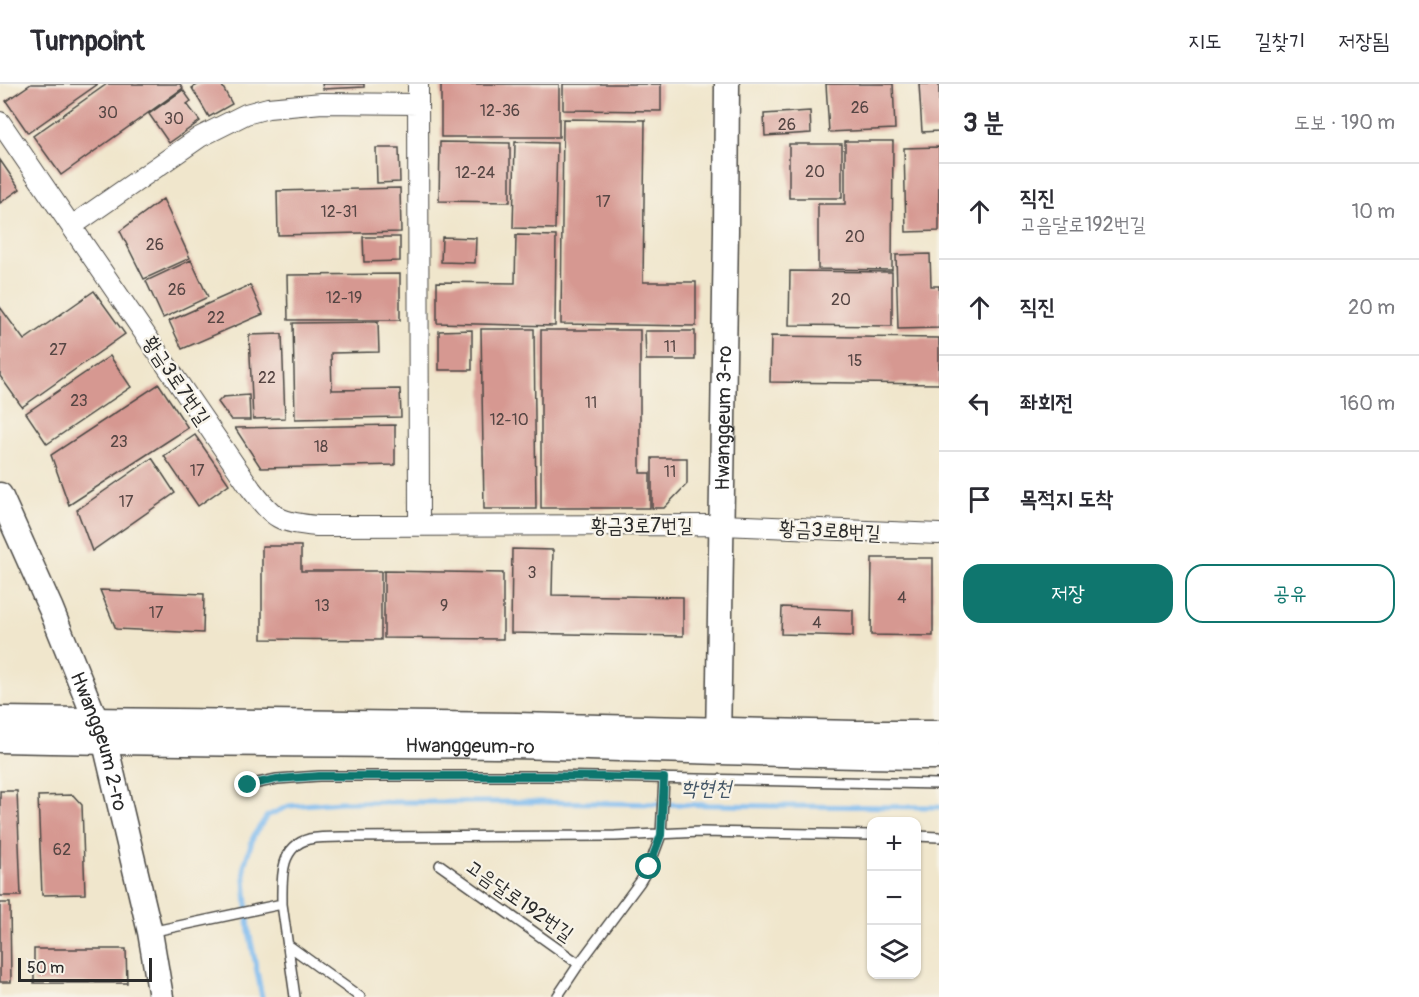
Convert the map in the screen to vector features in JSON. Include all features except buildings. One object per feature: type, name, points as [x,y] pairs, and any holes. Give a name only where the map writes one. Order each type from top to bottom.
[{"type":"street","points":[[418,84],[419,524]]},
{"type":"street","name":"Hwanggeum 3-ro","points":[[718,741],[727,84]]},
{"type":"street","points":[[72,226],[200,136],[246,114],[268,108],[302,104],[418,104]]},
{"type":"street","name":"황금3로7번길","points":[[0,122],[251,489],[278,518],[293,523],[317,526],[722,525]]},
{"type":"street","name":"Hwanggeum 2-ro","points":[[0,495],[51,609],[100,732],[150,932],[161,997]]},
{"type":"street","name":"황금3로8번길","points":[[722,525],[939,534]]},
{"type":"street","name":"Hwanggeum-ro","points":[[0,719],[100,732]]},
{"type":"street","name":"Hwanggeum-ro","points":[[0,740],[100,732],[517,725],[939,757]]},
{"type":"street","name":"Hwanggeum-ro","points":[[718,741],[939,733]]},
{"type":"lane","points":[[248,785],[277,779],[319,776],[548,776],[663,783],[939,784]]},
{"type":"lane","name":"고음달로192번길","points":[[557,997],[640,882],[655,854],[661,830],[663,783]]},
{"type":"lane","points":[[295,997],[282,904],[282,880],[285,858],[294,847],[308,839],[615,836],[661,830],[867,835]]},
{"type":"lane","points":[[921,836],[939,837]]},
{"type":"lane","name":"고음달로192번길","points":[[440,865],[579,964]]},
{"type":"lane","points":[[150,932],[282,904]]},
{"type":"lane","points":[[288,945],[360,997]]},
{"type":"waterway","name":"학현천","points":[[262,997],[249,931],[244,866],[254,835],[267,816],[289,806],[341,802],[536,802],[939,807]]},
{"type":"route","points":[[248,785],[277,779],[319,776],[664,778],[661,835],[649,867]]}]
